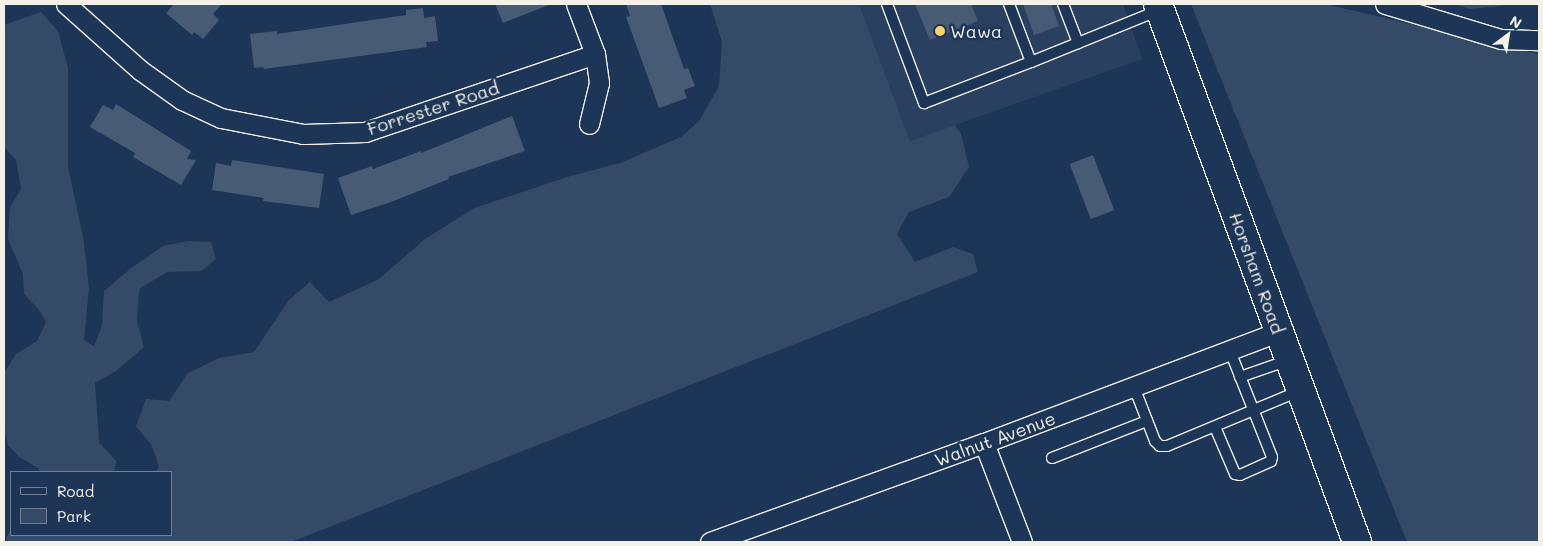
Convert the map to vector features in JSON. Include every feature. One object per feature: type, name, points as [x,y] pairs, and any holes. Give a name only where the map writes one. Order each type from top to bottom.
[{"type":"main road","name":"Horsham Road","points":[[1159,7],[1357,542]]},
{"type":"street","name":"Forrester Road","points":[[66,4],[140,70],[182,100],[221,118],[303,134],[365,132],[595,54]]},
{"type":"street","points":[[576,4],[595,54],[599,83],[589,124]]},
{"type":"street","points":[[1385,4],[1502,39],[1539,40]]},
{"type":"street","name":"Walnut Avenue","points":[[710,542],[984,443],[1278,332]]},
{"type":"street","points":[[984,443],[1022,542]]},
{"type":"lane","points":[[887,4],[924,103],[1078,43],[1159,7]]},
{"type":"lane","points":[[1009,4],[1031,62]]},
{"type":"lane","points":[[1063,4],[1078,43]]},
{"type":"lane","points":[[1215,426],[1235,474],[1240,475],[1268,464],[1272,457],[1230,351]]},
{"type":"lane","points":[[1240,378],[1289,360]]},
{"type":"lane","points":[[1134,387],[1155,441],[1160,446],[1166,446],[1300,390]]},
{"type":"lane","points":[[1052,458],[1148,422]]},
{"type":"shaded area","points":[[859,4],[1123,4],[1142,59],[910,141]]},
{"type":"green space","points":[[710,4],[859,4],[910,141],[955,125],[961,134],[969,167],[949,197],[909,212],[897,234],[915,262],[953,247],[973,254],[978,272],[291,542],[5,542],[10,530],[10,536],[172,536],[172,471],[156,471],[159,467],[152,446],[136,426],[146,399],[169,401],[188,373],[219,358],[254,352],[289,300],[310,282],[329,302],[379,279],[425,239],[474,208],[567,177],[620,163],[681,137],[699,121],[719,86],[722,42]]},
{"type":"green space","points":[[1191,4],[1325,4],[1539,54],[1539,542],[1407,542]]},
{"type":"green space","points":[[1454,4],[1517,4],[1470,9]]},
{"type":"green space","points":[[41,12],[58,31],[68,68],[68,167],[84,242],[89,288],[84,340],[94,346],[102,325],[104,291],[130,269],[163,246],[189,241],[211,242],[216,259],[201,271],[167,272],[139,289],[137,322],[144,347],[116,371],[95,383],[99,442],[116,461],[114,471],[39,471],[39,469],[18,456],[8,445],[4,425],[4,373],[16,354],[37,341],[46,322],[39,310],[24,294],[23,274],[8,239],[10,207],[21,189],[16,160],[4,147],[4,25]]},
{"type":"building","points":[[174,4],[222,4],[213,14],[219,20],[203,39],[194,32],[192,35],[166,13]]},
{"type":"building","points":[[495,4],[549,4],[549,5],[503,23]]},
{"type":"building","points":[[626,4],[661,4],[684,69],[688,68],[695,86],[684,90],[687,98],[659,108],[626,17],[630,16]]},
{"type":"building","name":"Wawa","points":[[915,4],[971,4],[978,21],[930,40]]},
{"type":"building","points":[[1023,4],[1051,4],[1059,26],[1034,35]]},
{"type":"building","points":[[423,8],[424,18],[435,16],[438,41],[426,42],[427,47],[264,69],[263,67],[254,68],[250,34],[277,31],[277,34],[406,15],[406,10]]},
{"type":"building","points":[[116,104],[191,151],[187,159],[196,160],[181,185],[133,157],[135,153],[90,127],[103,105],[113,110]]},
{"type":"building","points":[[512,116],[525,151],[448,177],[449,179],[391,202],[351,215],[338,178],[372,166],[373,169],[421,151],[421,153]]},
{"type":"building","points":[[1093,155],[1114,210],[1091,219],[1070,164]]},
{"type":"building","points":[[232,160],[324,174],[319,208],[263,201],[264,198],[212,190],[216,163],[231,166]]},
{"type":"place","name":"Wawa","points":[[940,31]]}]
